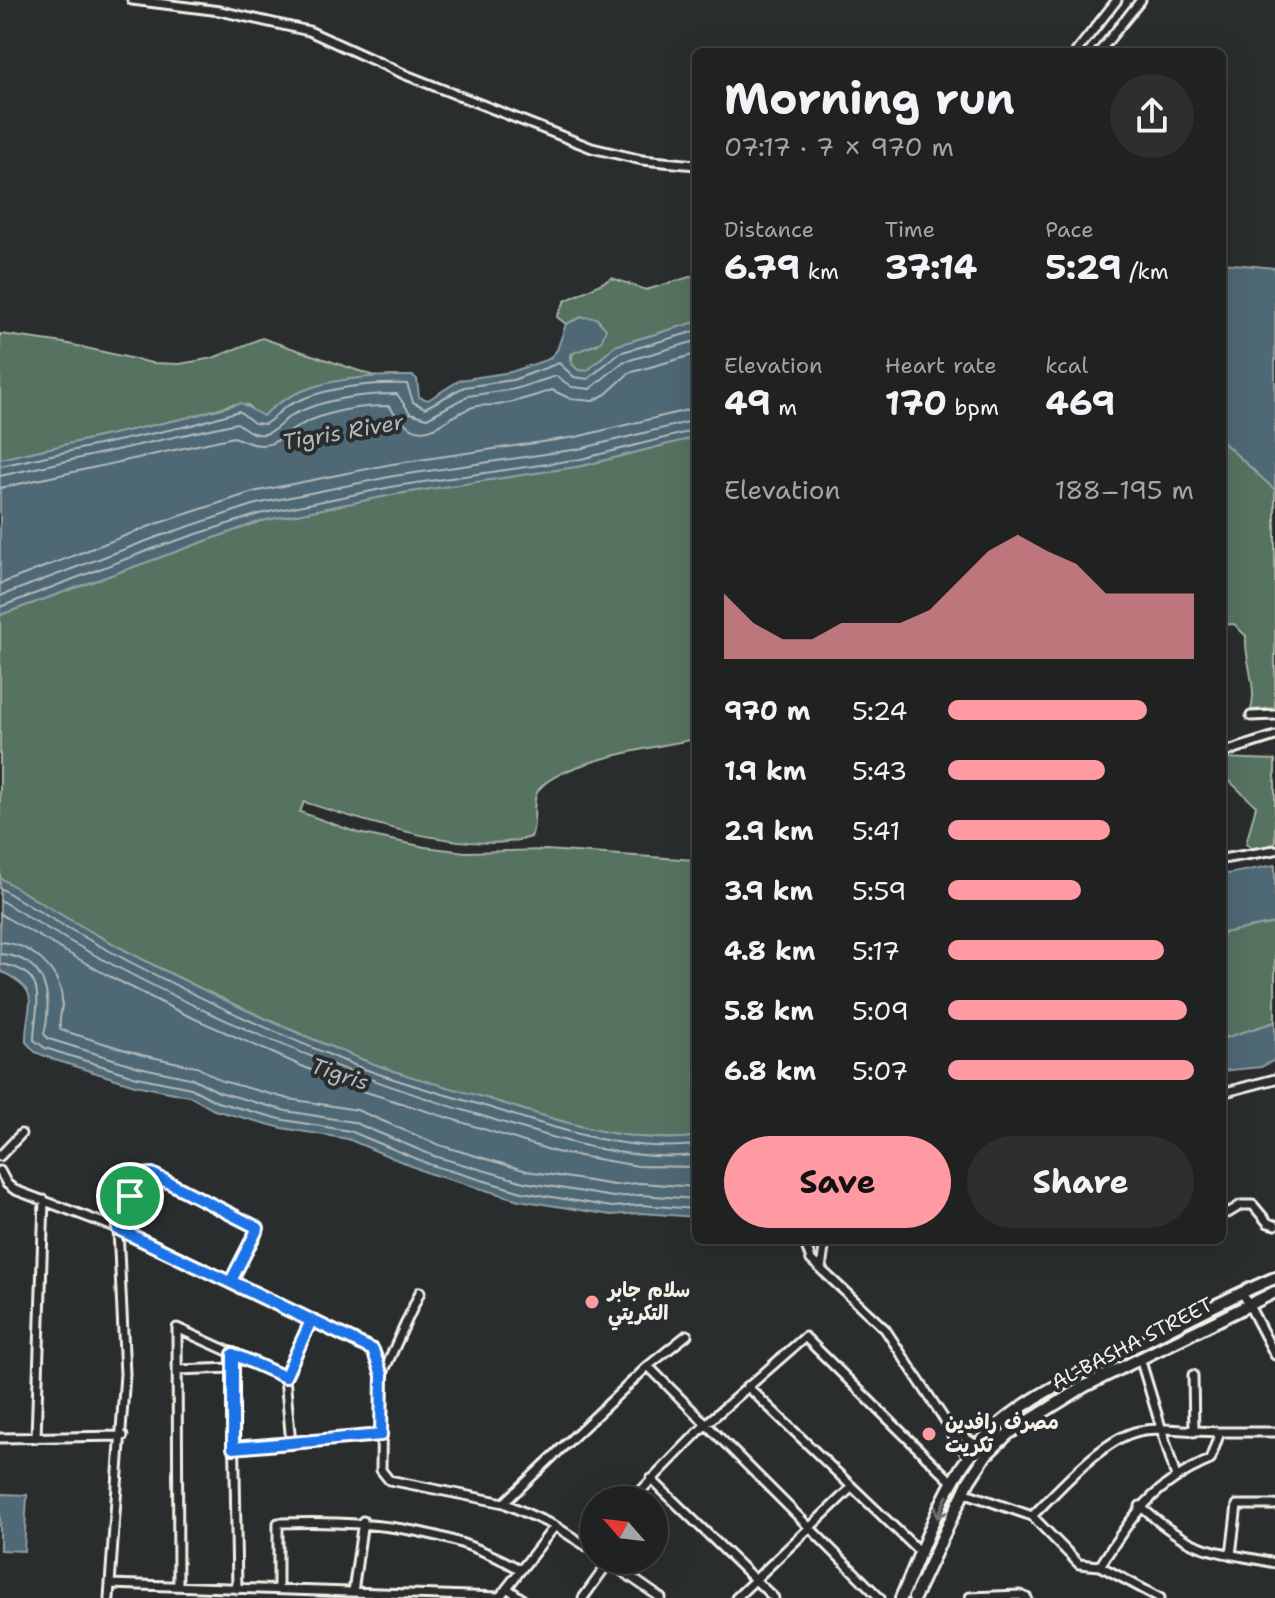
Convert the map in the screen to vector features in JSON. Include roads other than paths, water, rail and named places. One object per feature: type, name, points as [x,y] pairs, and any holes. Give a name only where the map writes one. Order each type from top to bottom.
[{"type":"main road","points":[[901,1598],[953,1483],[978,1446],[1045,1394],[1275,1278]]},
{"type":"main road","name":"AL-BASHA STREET","points":[[914,1598],[963,1492],[986,1455],[1019,1425],[1140,1358],[1275,1292]]},
{"type":"street","points":[[132,0],[220,11],[309,31],[419,80],[592,148],[642,160],[692,165]]},
{"type":"street","points":[[1079,48],[1117,0]]},
{"type":"street","points":[[1102,48],[1141,0]]},
{"type":"street","points":[[1251,716],[1275,715]]},
{"type":"street","points":[[1226,752],[1275,736]]},
{"type":"street","points":[[1226,858],[1275,850]]},
{"type":"street","points":[[1226,1092],[1275,1079]]},
{"type":"street","points":[[0,1154],[21,1134]]},
{"type":"street","points":[[0,1171],[2,1184],[118,1229],[373,1350],[382,1375],[381,1470],[389,1480],[504,1503],[580,1539]]},
{"type":"street","points":[[109,1598],[123,1436],[125,1374],[118,1229],[140,1177],[152,1174],[258,1228],[231,1281]]},
{"type":"street","points":[[36,1438],[44,1200]]},
{"type":"street","points":[[1226,1212],[1241,1205],[1253,1205],[1268,1223],[1275,1225]]},
{"type":"street","points":[[805,1244],[809,1256],[821,1269],[877,1318],[950,1428],[953,1439],[969,1456]]},
{"type":"street","points":[[821,1269],[824,1244]]},
{"type":"street","points":[[382,1375],[420,1292]]},
{"type":"street","points":[[1242,1292],[1275,1355]]},
{"type":"street","points":[[291,1444],[285,1377],[311,1321]]},
{"type":"street","points":[[178,1586],[177,1328],[285,1377]]},
{"type":"street","points":[[504,1503],[648,1366],[687,1335]]},
{"type":"street","points":[[645,1486],[707,1423],[805,1337],[953,1483]]},
{"type":"street","points":[[233,1354],[237,1589]]},
{"type":"street","points":[[1140,1358],[1176,1477]]},
{"type":"street","points":[[648,1366],[880,1598]]},
{"type":"street","points":[[177,1370],[233,1368]]},
{"type":"street","points":[[1193,1375],[1194,1432]]},
{"type":"street","points":[[747,1386],[921,1553]]},
{"type":"street","points":[[950,1428],[978,1446]]},
{"type":"street","points":[[1032,1516],[1078,1471],[1123,1437],[1143,1430],[1275,1432]]},
{"type":"street","points":[[1100,1566],[1140,1506],[1176,1477],[1210,1460],[1220,1432]]},
{"type":"street","points":[[233,1448],[381,1435]]},
{"type":"street","points":[[0,1438],[123,1436]]},
{"type":"street","points":[[651,1479],[774,1598]]},
{"type":"street","points":[[736,1598],[852,1487]]},
{"type":"street","points":[[963,1492],[1032,1516],[1074,1561],[1083,1566],[1100,1566],[1160,1598]]},
{"type":"street","points":[[1231,1555],[1237,1505],[1275,1505]]},
{"type":"street","points":[[1140,1506],[1184,1542],[1275,1563]]},
{"type":"street","points":[[278,1590],[278,1523],[363,1521],[465,1544],[521,1570]]},
{"type":"street","points":[[353,1592],[363,1521]]},
{"type":"street","points":[[110,1584],[499,1597],[555,1526]]},
{"type":"street","points":[[583,1598],[599,1574]]},
{"type":"street","points":[[627,1574],[661,1598]]},
{"type":"street","points":[[507,1588],[521,1598]]},
{"type":"street","points":[[970,1597],[1020,1595],[1027,1598]]},
{"type":"water","points":[[1226,263],[1275,268],[1275,490],[1226,445]]},
{"type":"water","name":"Tigris River","points":[[582,317],[596,318],[606,329],[601,342],[571,354],[571,363],[578,370],[587,371],[615,346],[692,323],[692,438],[582,466],[397,494],[261,521],[0,615],[0,459],[240,403],[263,416],[295,394],[353,378],[413,376],[417,379],[419,397],[428,400],[460,380],[511,372],[549,359],[557,350],[566,324]]},
{"type":"water","points":[[1275,865],[1275,923],[1226,932],[1226,874]]},
{"type":"water","name":"Tigris","points":[[0,878],[174,976],[372,1063],[591,1129],[643,1137],[692,1137],[692,1217],[641,1213],[611,1215],[519,1200],[428,1173],[348,1139],[282,1128],[214,1110],[189,1096],[135,1085],[55,1060],[35,1052],[26,1042],[28,993],[23,986],[0,971]]},
{"type":"water","points":[[1275,1022],[1275,1060],[1261,1067],[1226,1071],[1226,1038]]},
{"type":"water","points":[[0,1494],[27,1495],[24,1551],[0,1550]]},
{"type":"place","name":"سلام جابر التكريتي","points":[[592,1302]]},
{"type":"place","name":"مصرف رافدين تكريت","points":[[929,1434]]}]
